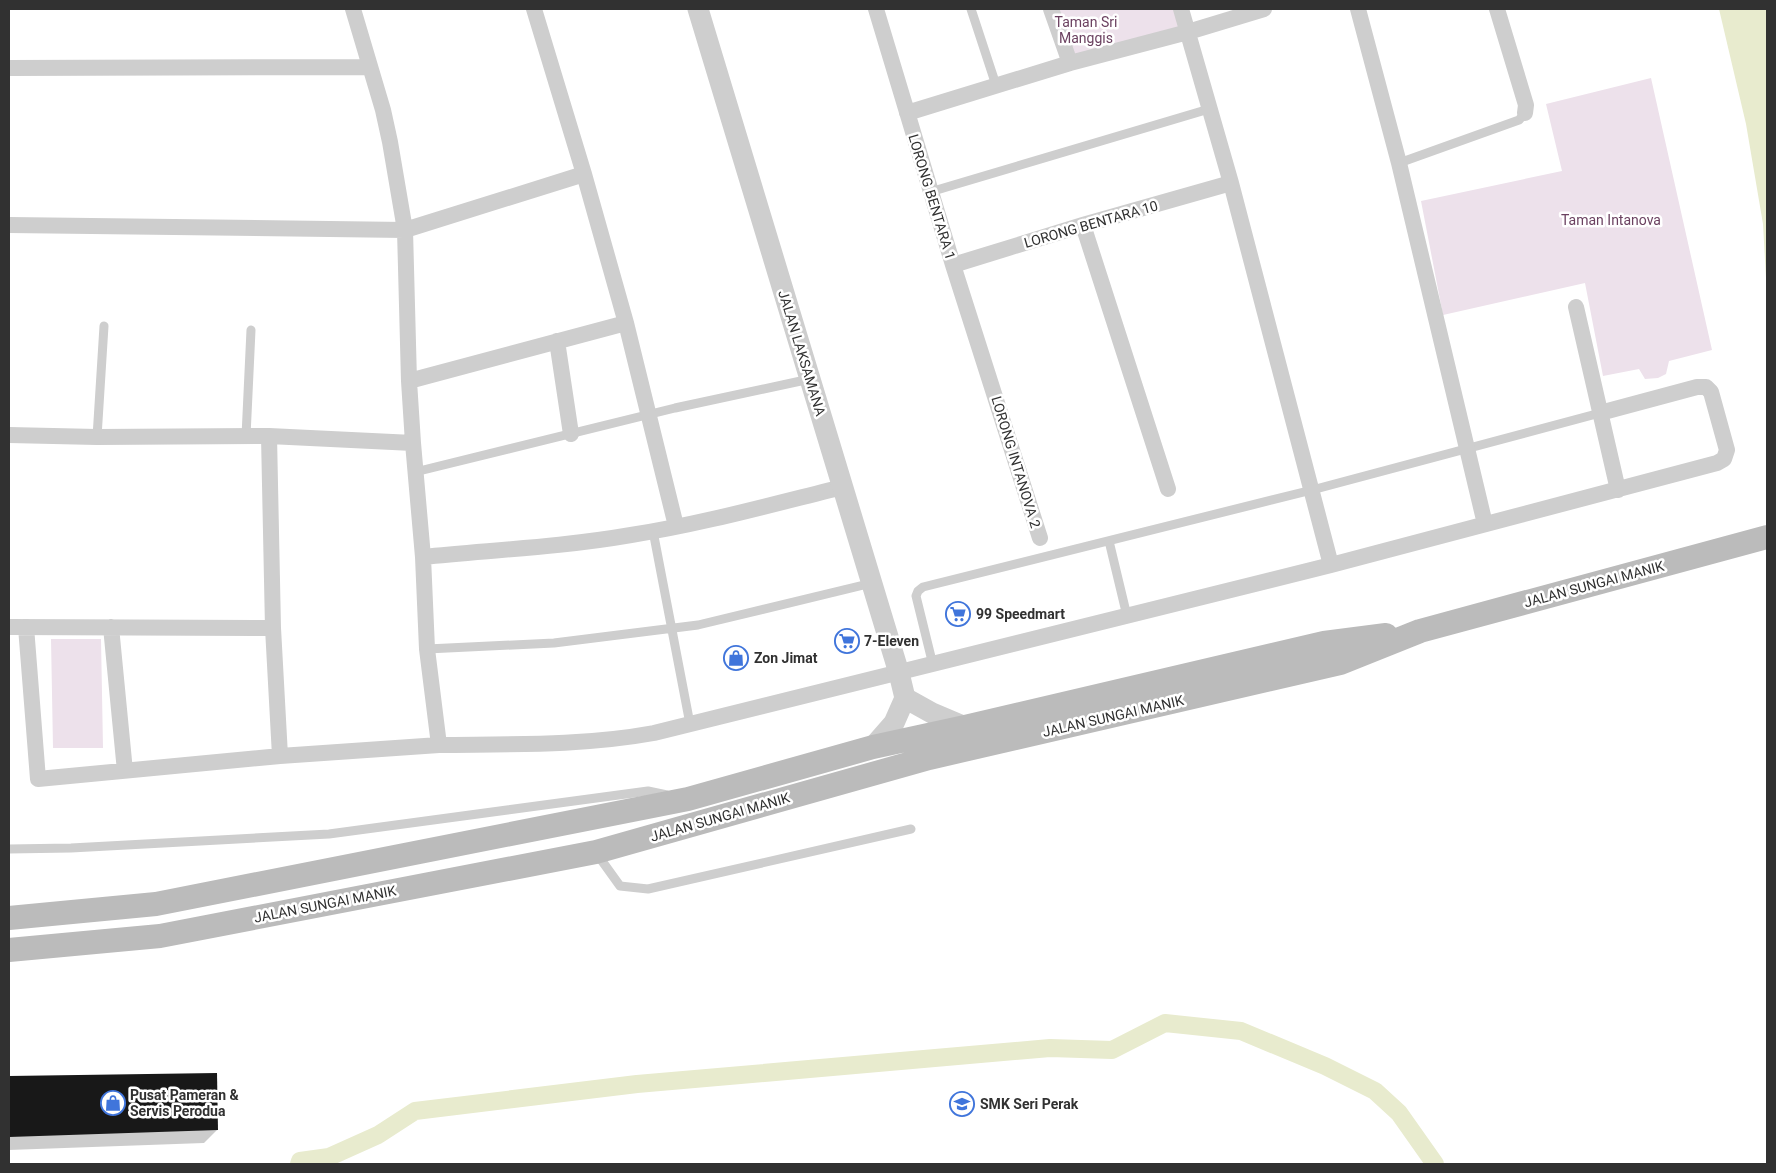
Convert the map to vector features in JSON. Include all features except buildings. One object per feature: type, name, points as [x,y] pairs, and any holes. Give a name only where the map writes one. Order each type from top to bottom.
[{"type":"main road","name":"JALAN SUNGAI MANIK","points":[[9,950],[160,936],[596,852],[929,758],[1340,663],[1420,631],[1767,537]]},
{"type":"main road","name":"JALAN SUNGAI MANIK","points":[[9,918],[156,904],[688,800],[873,747],[1324,643],[1420,631]]},
{"type":"street","points":[[353,9],[383,110],[405,230],[412,443],[423,557],[427,650],[439,745]]},
{"type":"street","points":[[534,9],[584,174],[626,323],[676,526]]},
{"type":"street","name":"JALAN LAKSAMANA","points":[[698,9],[905,698]]},
{"type":"street","name":"LORONG BENTARA 1","points":[[876,9],[952,265],[992,385]]},
{"type":"street","points":[[1051,9],[1070,63]]},
{"type":"street","points":[[1181,9],[1231,184],[1332,564]]},
{"type":"street","points":[[907,113],[1070,63],[1188,32],[1264,9]]},
{"type":"street","points":[[1358,9],[1399,163],[1485,524]]},
{"type":"street","points":[[1497,9],[1526,105],[1525,113]]},
{"type":"street","points":[[9,68],[369,67]]},
{"type":"street","points":[[9,225],[405,230],[584,174]]},
{"type":"street","name":"LORONG BENTARA 10","points":[[952,265],[1083,225],[1231,184]]},
{"type":"street","points":[[1083,225],[1168,489]]},
{"type":"street","points":[[1576,307],[1618,490]]},
{"type":"street","points":[[409,381],[626,323]]},
{"type":"street","points":[[557,341],[571,434]]},
{"type":"street","name":"LORONG INTANOVA 2","points":[[992,385],[1040,538]]},
{"type":"street","points":[[26,627],[38,779],[280,756],[439,745],[556,744],[618,740],[1128,616],[1618,490],[1717,463],[1724,459],[1727,450],[1711,392],[1706,387],[1600,413]]},
{"type":"street","points":[[9,435],[97,437],[269,436],[412,443]]},
{"type":"street","points":[[269,436],[273,628],[280,756]]},
{"type":"street","points":[[423,557],[591,541],[653,531],[734,514],[843,487]]},
{"type":"street","points":[[9,626],[273,628]]},
{"type":"street","points":[[111,627],[125,771]]},
{"type":"street","points":[[873,747],[894,723],[905,698],[932,713],[965,727]]},
{"type":"lane","points":[[971,9],[996,85]]},
{"type":"lane","points":[[930,192],[1209,108]]},
{"type":"lane","points":[[1399,163],[1520,120],[1525,113]]},
{"type":"lane","points":[[97,437],[104,326]]},
{"type":"lane","points":[[246,436],[251,330]]},
{"type":"lane","points":[[415,472],[649,415],[810,379]]},
{"type":"lane","points":[[933,664],[916,596],[918,591],[923,588],[1312,490],[1600,413]]},
{"type":"lane","points":[[653,531],[690,724]]},
{"type":"lane","points":[[1109,541],[1128,616]]},
{"type":"lane","points":[[427,650],[554,643],[672,629],[698,625],[872,583]]},
{"type":"lane","points":[[9,849],[71,848],[329,834],[648,791],[688,800]]},
{"type":"lane","points":[[596,852],[620,886],[648,889],[911,829]]},
{"type":"green space","name":"Taman Sri Manggis","points":[[1057,9],[1176,9],[1182,29],[1073,55]]},
{"type":"green space","name":"Taman Intanova","points":[[1651,78],[1712,350],[1669,361],[1666,374],[1658,378],[1645,379],[1639,369],[1603,376],[1585,283],[1443,315],[1421,201],[1562,171],[1546,104]]},
{"type":"green space","points":[[51,639],[101,639],[103,748],[53,748]]},
{"type":"shaded area","points":[[1719,9],[1767,9],[1767,296],[1763,224],[1746,124]]},
{"type":"waterway","points":[[299,1164],[300,1161],[329,1157],[378,1135],[415,1111],[637,1084],[1050,1048],[1112,1050],[1165,1023],[1241,1031],[1325,1066],[1375,1091],[1399,1113],[1435,1164]]},
{"type":"place","name":"99 Speedmart","points":[[958,614]]},
{"type":"place","name":"7-Eleven","points":[[847,641]]},
{"type":"place","name":"Zon Jimat","points":[[736,658]]},
{"type":"place","name":"Pusat Pameran & Servis Perodua","points":[[113,1103]]},
{"type":"place","name":"SMK Seri Perak","points":[[962,1104]]}]
